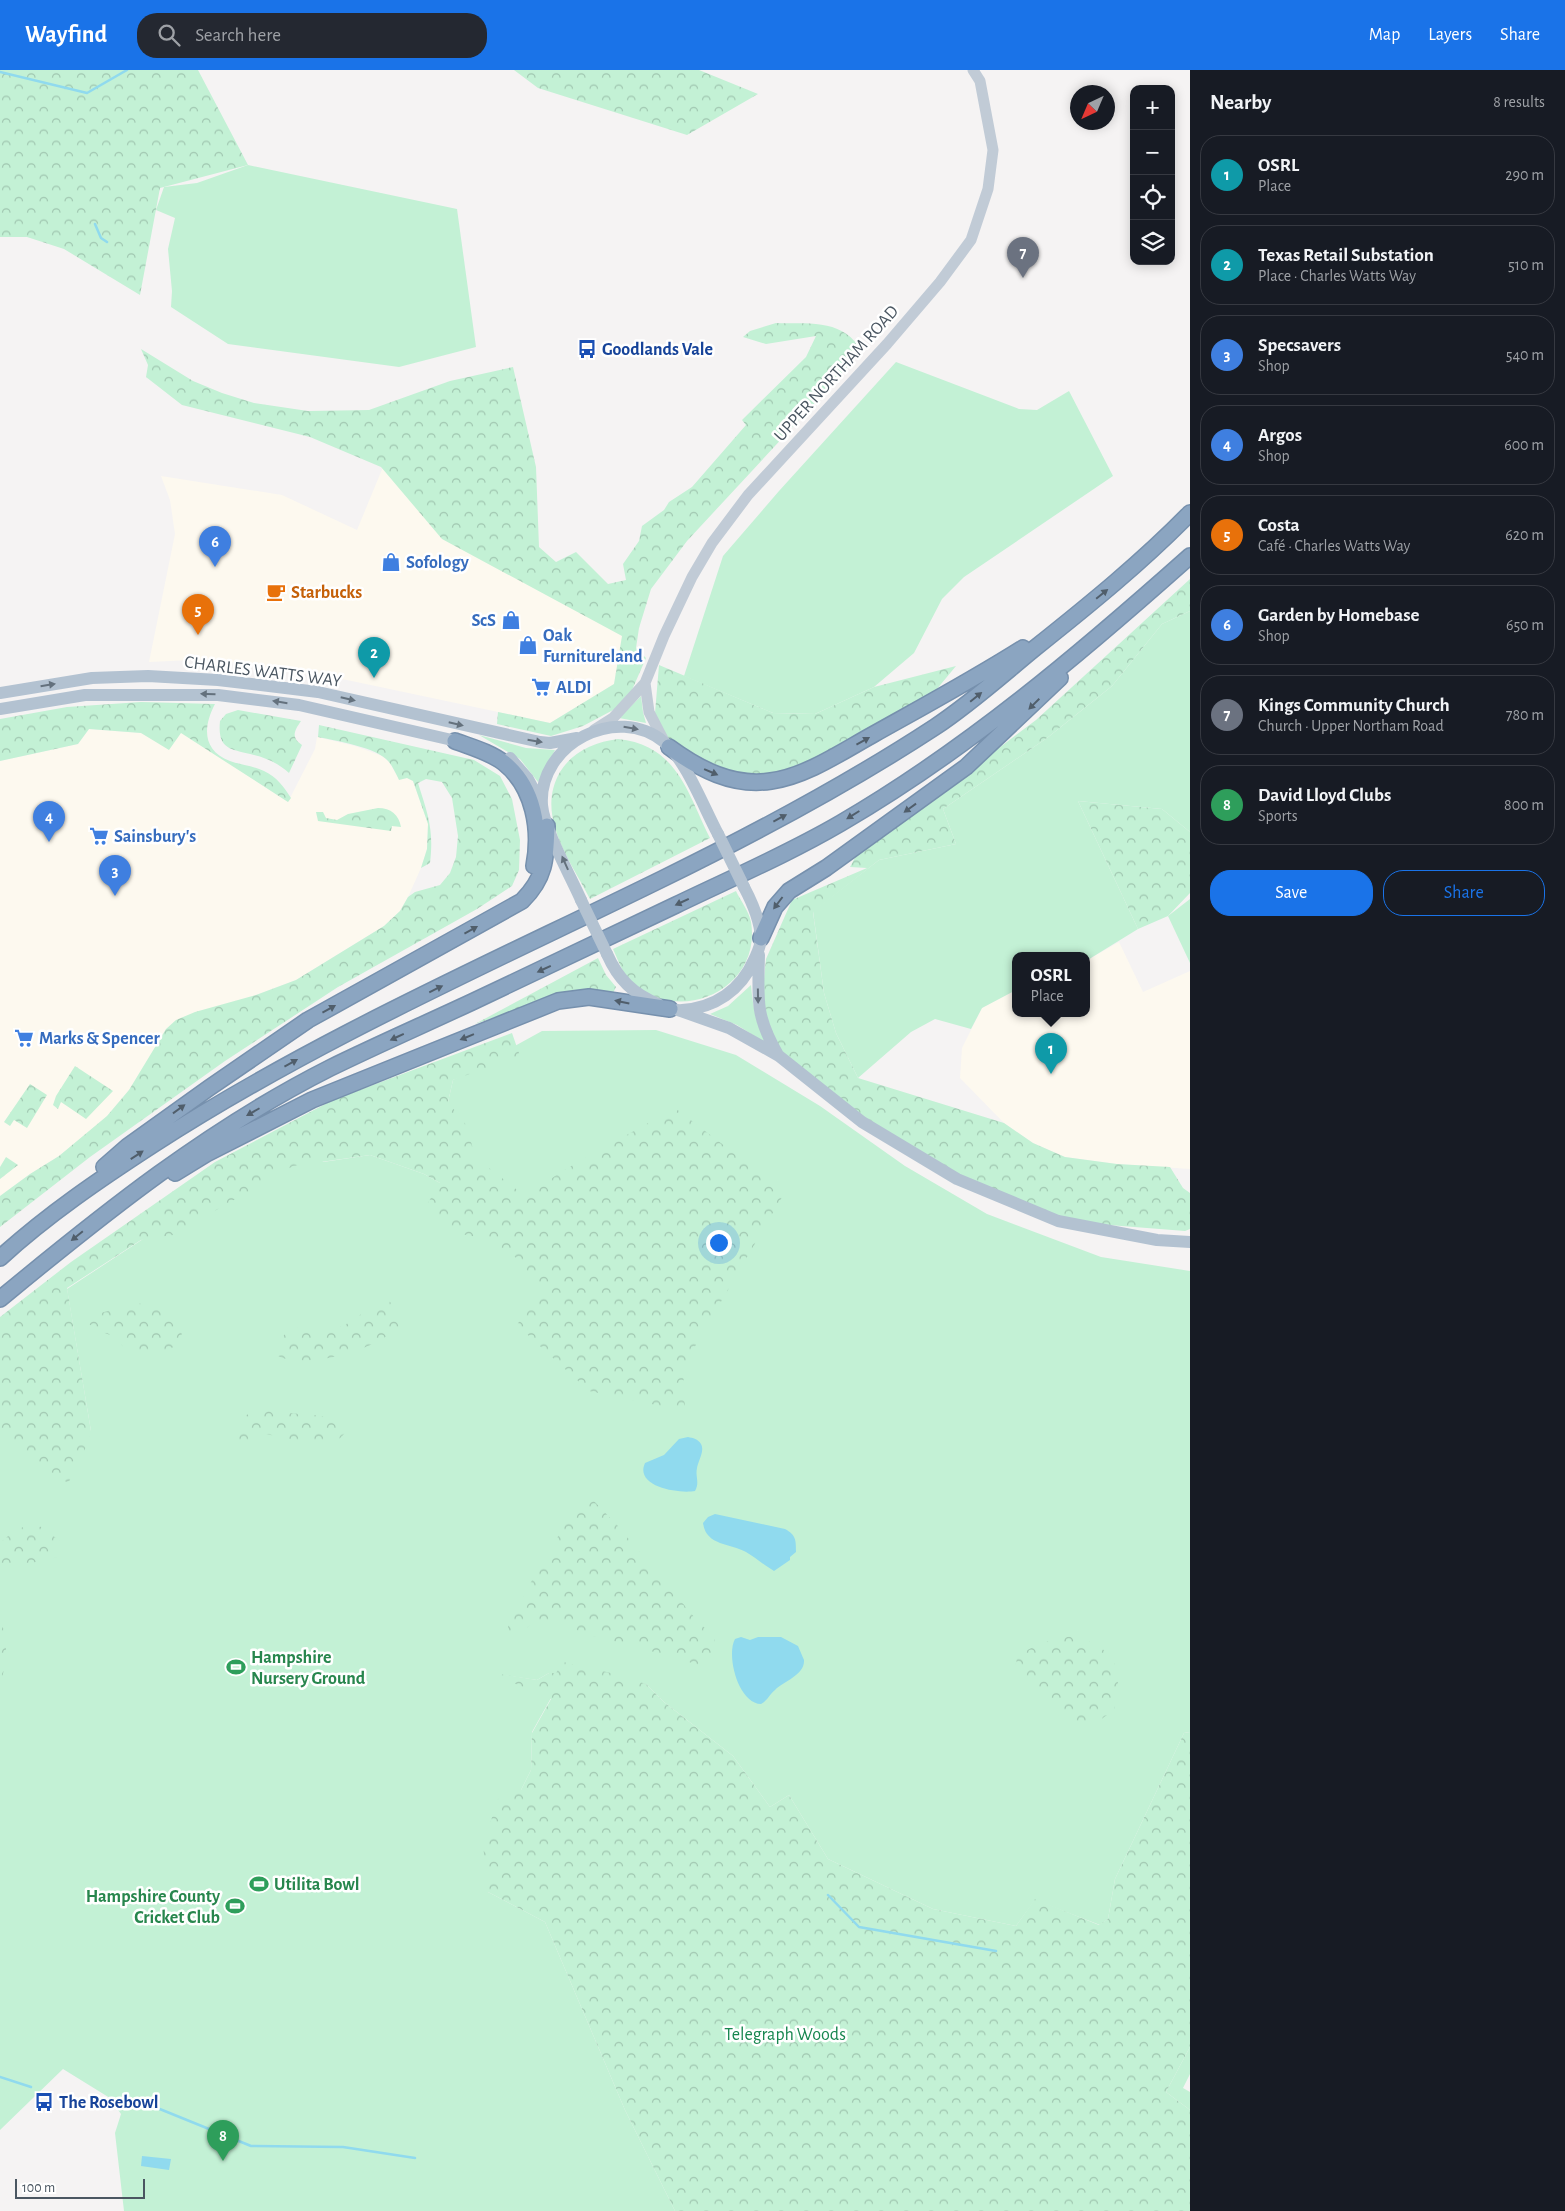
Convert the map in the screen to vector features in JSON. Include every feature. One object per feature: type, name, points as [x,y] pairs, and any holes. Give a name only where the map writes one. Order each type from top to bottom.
[{"type":"highway","points":[[33,1228],[105,1176],[207,1110],[332,1040],[663,878],[823,795],[884,759],[955,713],[1077,615],[1190,513]]},
{"type":"highway","points":[[0,1299],[98,1218],[162,1170],[221,1130],[328,1070],[597,944],[840,824],[902,785],[967,740],[1118,620],[1190,556]]},
{"type":"highway","points":[[667,745],[700,767],[716,775],[743,782],[772,781],[813,768],[974,678],[1077,615]]},
{"type":"highway","points":[[760,943],[770,915],[784,895],[876,833],[966,767],[1027,712],[1118,620]]},
{"type":"highway","points":[[455,741],[484,752],[504,763],[521,782],[532,806],[536,832],[532,874],[513,900],[498,914]]},
{"type":"highway","points":[[0,1258],[128,1146],[308,1020],[522,901],[539,881],[545,860],[547,826]]},
{"type":"highway","points":[[98,1218],[206,1154],[312,1100],[547,1005],[568,998],[589,997],[674,1010]]},
{"type":"main road","name":"UPPER NORTHAM ROAD","points":[[594,730],[613,718],[645,683],[692,577],[712,543],[748,495],[887,344],[940,282],[971,240],[988,189],[993,150],[980,81],[973,70]]},
{"type":"main road","name":"CHARLES WATTS WAY","points":[[0,693],[92,678],[148,676],[218,680],[318,692],[540,742],[550,743],[577,738]]},
{"type":"main road","points":[[645,683],[649,712],[667,745],[683,766],[755,912],[760,943],[758,992],[760,1017],[779,1056]]},
{"type":"main road","name":"CHARLES WATTS WAY","points":[[0,709],[85,695],[218,695],[299,705],[494,750],[510,758],[528,779],[542,805]]},
{"type":"main road","points":[[667,745],[650,733],[618,726],[594,730],[577,738],[553,765],[545,786],[542,805],[547,826],[606,954],[614,969],[629,988],[646,999],[729,1028],[779,1056],[862,1122],[957,1179],[1058,1221],[1157,1240],[1190,1242]]},
{"type":"main road","points":[[674,1010],[701,1007],[730,993],[749,971],[760,943]]},
{"type":"shaded area","points":[[383,467],[623,636],[614,684],[550,723],[347,680],[213,659],[149,662],[175,534],[170,500],[161,476],[282,495],[357,530]]},
{"type":"shaded area","points":[[89,729],[141,733],[169,749],[181,732],[288,802],[315,749],[317,737],[355,746],[382,756],[389,762],[399,779],[407,778],[413,781],[428,824],[427,849],[408,897],[400,911],[384,926],[296,980],[256,995],[143,1070],[107,1116],[87,1134],[59,1156],[0,1196],[0,761],[78,744]]},
{"type":"shaded area","points":[[1119,942],[1143,992],[1190,971],[1190,1169],[1117,1164],[1065,1157],[1033,1143],[1004,1123],[960,1078],[962,1048],[982,1008],[1012,992],[1012,1017],[1090,1017],[1090,959]]},
{"type":"green space","points":[[0,70],[198,70],[248,165],[160,188],[140,295],[64,249],[27,237],[0,237]]},
{"type":"green space","points":[[514,70],[699,70],[758,94],[687,135],[538,88]]},
{"type":"green space","points":[[248,165],[457,209],[476,347],[399,367],[228,344],[171,307],[172,291],[168,249],[175,218],[156,210],[164,187],[197,183]]},
{"type":"green space","points":[[776,323],[821,325],[842,331],[851,337],[858,346],[856,356],[838,378],[687,541],[651,589],[639,628],[636,648],[646,658],[632,690],[617,708],[583,726],[551,736],[497,724],[498,712],[550,723],[614,684],[622,636],[442,539],[381,467],[310,437],[182,405],[146,377],[148,365],[141,349],[193,381],[222,393],[254,403],[308,411],[369,410],[450,381],[513,367],[536,467],[539,547],[556,562],[576,552],[608,584],[626,580],[623,564],[639,541],[642,526],[664,510],[669,502],[692,487],[746,425],[742,420],[806,357],[816,336],[766,344],[743,337],[750,331]]},
{"type":"green space","points":[[896,362],[1019,409],[1037,410],[1069,391],[1113,476],[964,577],[942,599],[914,653],[874,687],[815,714],[773,713],[684,676],[723,556]]},
{"type":"green space","points":[[1190,579],[1190,611],[1162,624],[1112,686],[1047,738],[943,809],[956,844],[879,860],[813,912],[824,993],[836,1033],[858,1078],[1004,1123],[1033,1143],[1065,1157],[1117,1164],[1170,1167],[1183,1188],[1190,1193],[1190,1229],[1185,1231],[1058,1221],[957,1179],[862,1122],[779,1056],[760,1017],[766,959],[792,900],[867,868],[850,867],[856,856],[1036,720]]},
{"type":"green space","points":[[1190,611],[1190,832],[1162,809],[1078,801],[1138,929],[1090,959],[1090,952],[1012,952],[1012,992],[982,1008],[971,1029],[935,1019],[911,1032],[858,1078],[836,1033],[824,993],[813,911],[879,860],[956,844],[943,809],[1047,738],[1112,686],[1162,624]]},
{"type":"green space","points":[[659,665],[773,713],[815,714],[874,687],[956,666],[922,707],[813,768],[743,782],[669,747],[655,713]]},
{"type":"green space","points":[[641,696],[646,723],[619,718]]},
{"type":"green space","points":[[141,702],[215,704],[207,729],[210,744],[214,751],[230,761],[269,773],[280,783],[291,798],[288,802],[181,733],[169,750],[141,733],[89,729],[78,744],[0,761],[0,719],[67,707]]},
{"type":"green space","points":[[238,710],[301,721],[295,736],[302,745],[289,773],[268,760],[233,750],[224,743],[221,738],[220,721],[226,714]]},
{"type":"green space","points":[[319,725],[474,760],[500,776],[512,799],[520,840],[519,870],[512,886],[477,909],[338,987],[225,1061],[90,1157],[0,1227],[0,1196],[59,1156],[107,1116],[129,1090],[166,1029],[176,1020],[195,1012],[256,995],[296,980],[384,926],[400,911],[408,897],[415,892],[440,885],[450,873],[456,857],[458,836],[452,798],[442,782],[426,779],[418,783],[431,831],[430,863],[421,868],[427,849],[428,824],[413,781],[407,778],[399,780],[389,762],[375,752],[356,745],[318,737]]},
{"type":"green space","points":[[479,735],[526,748],[555,750],[538,782],[520,759]]},
{"type":"green space","points":[[618,739],[638,743],[654,751],[667,761],[678,774],[686,788],[710,838],[590,899],[558,837],[553,821],[551,804],[553,788],[560,772],[571,758],[593,745]]},
{"type":"green space","points":[[1078,801],[1162,809],[1190,832],[1190,893],[1168,916],[1138,929]]},
{"type":"green space","points":[[378,808],[387,809],[394,813],[401,827],[392,826],[391,831],[318,821],[316,812],[323,812],[326,818],[337,820],[348,814]]},
{"type":"green space","points":[[736,891],[750,918],[751,946],[744,966],[731,982],[714,994],[693,1000],[672,1001],[651,995],[628,979],[613,949]]},
{"type":"green space","points":[[1190,899],[1190,963],[1168,916]]},
{"type":"green space","points":[[598,958],[606,975],[616,987],[612,995],[572,991],[475,1024]]},
{"type":"green space","points":[[751,985],[756,1016],[767,1044],[737,1025],[710,1014],[728,1006]]},
{"type":"green space","points":[[656,1030],[736,1055],[820,1106],[905,1166],[987,1214],[1101,1257],[1190,1271],[1190,1732],[1184,1733],[1115,1879],[1108,1919],[1100,1925],[1035,1900],[1016,1926],[933,1909],[828,1859],[789,1795],[770,1807],[733,1756],[664,1702],[646,1684],[556,1673],[549,1673],[537,1680],[495,1674],[551,1698],[532,1732],[531,1770],[521,1790],[488,1892],[545,1922],[625,2110],[675,2211],[124,2211],[115,2133],[121,2114],[116,2107],[118,2103],[63,2069],[0,2130],[0,1436],[91,1431],[67,1289],[298,1137],[323,1162],[370,1155],[424,1174],[440,1183],[448,1102],[453,1080],[542,1031]]},
{"type":"green space","points":[[512,1033],[520,1056],[453,1080],[448,1102],[467,1126],[475,1157],[525,1196],[564,1170],[675,1108],[785,1192],[683,1367],[685,1411],[589,1391],[517,1325],[539,1290],[520,1260],[482,1238],[451,1232],[426,1206],[440,1183],[424,1174],[370,1155],[293,1166],[173,1235],[141,1240],[67,1288],[91,1431],[81,1461],[68,1483],[0,1439],[0,1317],[71,1262],[215,1162],[333,1100]]},
{"type":"green space","points":[[75,1066],[113,1091],[86,1119],[61,1102],[58,1109],[53,1105],[56,1096]]},
{"type":"green space","points":[[30,1084],[47,1095],[27,1128],[14,1120],[10,1126],[4,1122]]},
{"type":"green space","points":[[6,1157],[18,1165],[0,1179],[0,1167]]},
{"type":"green space","points":[[386,1298],[396,1312],[400,1328],[367,1347],[315,1360],[293,1360],[276,1355],[281,1340],[291,1329],[300,1327],[328,1330],[340,1327],[354,1320]]},
{"type":"green space","points":[[137,1303],[152,1306],[164,1312],[179,1324],[183,1339],[176,1345],[158,1354],[139,1355],[122,1346],[116,1337],[99,1331],[89,1324],[93,1315]]},
{"type":"green space","points":[[265,1410],[335,1418],[345,1421],[346,1432],[337,1441],[318,1445],[261,1433],[246,1444],[233,1439],[238,1420],[250,1413]]},
{"type":"green space","points":[[591,1498],[617,1525],[700,1624],[715,1636],[713,1655],[699,1665],[588,1635],[551,1621],[534,1620],[522,1633],[508,1634],[508,1624],[542,1562],[554,1545],[564,1523],[577,1503]]},
{"type":"green space","points":[[28,1525],[42,1527],[66,1546],[59,1557],[22,1565],[0,1576],[1,1542],[14,1531]]},
{"type":"green space","points":[[0,1619],[5,1635],[6,1652],[0,1685]]},
{"type":"green space","points":[[1073,1636],[1088,1641],[1108,1653],[1117,1671],[1117,1695],[1114,1710],[1089,1728],[1074,1727],[1057,1714],[1043,1699],[1033,1683],[1015,1668],[1017,1658],[1030,1648],[1050,1640]]},
{"type":"green space","name":"Telegraph Woods","points":[[563,1662],[611,1673],[646,1684],[664,1702],[733,1756],[770,1807],[789,1795],[828,1859],[933,1909],[1016,1926],[1035,1899],[1099,1925],[1108,1919],[1115,1879],[1184,1733],[1190,1732],[1190,2047],[1166,2092],[1190,2110],[1190,2211],[675,2211],[625,2110],[545,1922],[488,1892],[483,1845],[500,1793],[521,1790],[531,1770],[532,1733],[551,1699],[487,1672],[537,1680],[549,1673],[556,1673]]},
{"type":"green space","points":[[1190,2047],[1190,2074],[1183,2088],[1190,2092],[1190,2110],[1166,2092]]},
{"type":"water","points":[[688,1437],[700,1442],[702,1447],[697,1468],[695,1491],[669,1490],[652,1483],[646,1478],[643,1471],[645,1463],[664,1455],[679,1439]]},
{"type":"water","points":[[715,1514],[785,1529],[795,1538],[796,1552],[790,1557],[790,1560],[774,1571],[746,1552],[720,1543],[709,1536],[703,1523],[708,1517]]},
{"type":"water","points":[[741,1637],[750,1640],[758,1637],[781,1637],[798,1646],[804,1660],[798,1674],[779,1687],[761,1704],[753,1702],[746,1696],[736,1677],[732,1656],[733,1646],[735,1639]]},
{"type":"water","points":[[142,2156],[171,2159],[169,2170],[141,2166]]},
{"type":"waterway","points":[[0,72],[87,93],[127,70]]},
{"type":"waterway","points":[[95,224],[101,238],[107,242]]},
{"type":"waterway","points":[[828,1895],[859,1927],[996,1951]]},
{"type":"waterway","points":[[0,2077],[31,2087]]},
{"type":"waterway","points":[[140,2101],[251,2146],[343,2147],[415,2158]]},
{"type":"place","name":"Kings Community Church","points":[[1023,278]]},
{"type":"place","name":"Goodlands Vale","points":[[587,349]]},
{"type":"place","name":"Sofology","points":[[391,562]]},
{"type":"place","name":"Garden by Homebase","points":[[215,567]]},
{"type":"place","name":"Starbucks","points":[[276,592]]},
{"type":"place","name":"ScS","points":[[511,620]]},
{"type":"place","name":"Costa","points":[[198,635]]},
{"type":"place","name":"Oak Furnitureland","points":[[528,645]]},
{"type":"place","name":"Texas Retail Substation","points":[[374,678]]},
{"type":"place","name":"ALDI","points":[[541,687]]},
{"type":"place","name":"Sainsbury's","points":[[99,836]]},
{"type":"place","name":"Argos","points":[[49,842]]},
{"type":"place","name":"Specsavers","points":[[115,896]]},
{"type":"place","name":"Marks & Spencer","points":[[24,1038]]},
{"type":"place","name":"OSRL","points":[[1051,1074]]},
{"type":"place","name":"Hampshire Nursery Ground","points":[[236,1667]]},
{"type":"place","name":"Utilita Bowl","points":[[259,1884]]},
{"type":"place","name":"Hampshire County Cricket Club","points":[[235,1906]]},
{"type":"place","name":"The Rosebowl","points":[[44,2102]]},
{"type":"place","name":"David Lloyd Clubs","points":[[223,2161]]}]
